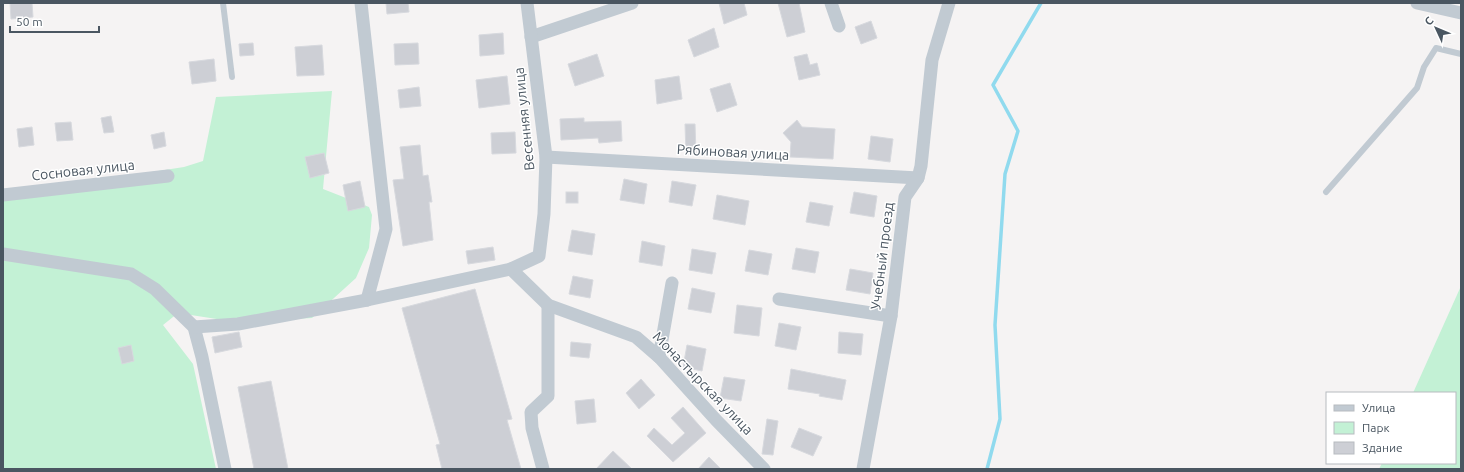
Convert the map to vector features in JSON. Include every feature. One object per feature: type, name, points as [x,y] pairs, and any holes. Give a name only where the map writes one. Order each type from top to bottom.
[{"type":"street","points":[[362,3],[386,229],[367,300]]},
{"type":"street","name":"Весенняя улица","points":[[511,269],[539,256],[544,214],[546,157],[527,3]]},
{"type":"street","points":[[531,37],[632,3]]},
{"type":"street","points":[[831,3],[839,26]]},
{"type":"street","name":"Учебный проезд","points":[[863,469],[891,316],[905,197],[918,178],[921,166],[932,60],[949,3]]},
{"type":"street","points":[[1417,3],[1461,14]]},
{"type":"street","name":"Рябиновая улица","points":[[546,157],[918,178]]},
{"type":"street","name":"Сосновая улица","points":[[3,195],[168,176]]},
{"type":"street","points":[[3,254],[131,274],[154,289],[194,327],[202,357],[225,469]]},
{"type":"street","points":[[194,327],[238,324],[367,300],[511,269]]},
{"type":"street","name":"Монастырская улица","points":[[511,269],[548,305],[636,337],[659,357],[716,420],[764,469]]},
{"type":"street","points":[[659,357],[672,282]]},
{"type":"street","points":[[778,299],[891,316]]},
{"type":"street","points":[[543,469],[532,428],[531,412],[548,396],[548,305]]},
{"type":"lane","points":[[224,3],[232,77]]},
{"type":"lane","points":[[1326,192],[1417,88],[1424,66],[1436,48],[1461,54]]},
{"type":"green space","points":[[332,91],[323,189],[369,207],[372,215],[369,248],[356,278],[312,318],[236,322],[178,313],[163,325],[193,364],[216,469],[3,469],[3,195],[184,167],[203,161],[216,97]]},
{"type":"green space","points":[[1461,286],[1461,469],[1379,469],[1382,464],[1456,464],[1456,392],[1413,392]]},
{"type":"building","points":[[10,3],[32,3],[33,17],[11,19]]},
{"type":"building","points":[[386,3],[408,3],[409,12],[387,14]]},
{"type":"building","points":[[719,3],[744,3],[747,15],[724,24]]},
{"type":"building","points":[[778,3],[799,3],[805,32],[787,37]]},
{"type":"building","points":[[871,21],[877,38],[861,44],[855,27]]},
{"type":"building","points":[[714,28],[719,47],[694,57],[688,40]]},
{"type":"building","points":[[503,33],[504,54],[480,56],[479,35]]},
{"type":"building","points":[[253,43],[254,55],[240,56],[239,44]]},
{"type":"building","points":[[418,43],[419,64],[395,65],[394,44]]},
{"type":"building","points":[[322,45],[324,75],[297,76],[295,47]]},
{"type":"building","points":[[597,54],[604,76],[575,86],[568,64]]},
{"type":"building","points":[[807,54],[810,65],[817,63],[820,75],[799,80],[794,57]]},
{"type":"building","points":[[214,59],[216,81],[192,84],[189,62]]},
{"type":"building","points":[[507,76],[510,104],[479,108],[476,80]]},
{"type":"building","points":[[679,76],[682,99],[657,104],[655,80]]},
{"type":"building","points":[[730,83],[737,105],[717,112],[710,89]]},
{"type":"building","points":[[419,87],[421,106],[400,108],[398,90]]},
{"type":"building","points":[[111,116],[114,132],[104,133],[101,118]]},
{"type":"building","points":[[584,118],[584,122],[621,121],[622,141],[599,143],[598,138],[561,140],[560,119]]},
{"type":"building","points":[[797,120],[802,127],[835,129],[833,159],[790,157],[791,142],[783,133]]},
{"type":"building","points":[[71,122],[73,140],[57,141],[55,123]]},
{"type":"building","points":[[685,124],[695,124],[696,154],[686,154]]},
{"type":"building","points":[[32,127],[34,145],[19,147],[17,129]]},
{"type":"building","points":[[164,132],[166,146],[154,149],[151,135]]},
{"type":"building","points":[[515,132],[516,153],[492,154],[491,133]]},
{"type":"building","points":[[871,136],[893,139],[890,162],[868,159]]},
{"type":"building","points":[[420,145],[423,176],[428,175],[432,202],[429,202],[433,240],[403,246],[393,180],[404,179],[400,147]]},
{"type":"building","points":[[324,153],[329,173],[310,178],[305,157]]},
{"type":"building","points":[[624,179],[647,184],[644,204],[620,200]]},
{"type":"building","points":[[360,181],[365,207],[348,211],[343,185]]},
{"type":"building","points":[[672,181],[696,185],[692,206],[669,202]]},
{"type":"building","points":[[566,192],[578,192],[578,203],[566,203]]},
{"type":"building","points":[[854,192],[877,196],[874,217],[850,213]]},
{"type":"building","points":[[717,195],[749,201],[745,225],[713,219]]},
{"type":"building","points":[[810,202],[833,206],[829,226],[806,222]]},
{"type":"building","points":[[572,230],[595,234],[592,255],[568,251]]},
{"type":"building","points":[[642,241],[665,246],[662,266],[639,262]]},
{"type":"building","points":[[493,247],[495,260],[468,264],[466,251]]},
{"type":"building","points":[[796,248],[819,252],[815,273],[792,269]]},
{"type":"building","points":[[692,249],[716,253],[712,274],[689,270]]},
{"type":"building","points":[[749,250],[772,254],[768,275],[745,271]]},
{"type":"building","points":[[850,269],[873,273],[870,294],[846,290]]},
{"type":"building","points":[[573,276],[593,280],[590,298],[569,294]]},
{"type":"building","points":[[692,288],[715,293],[711,313],[688,309]]},
{"type":"building","points":[[475,289],[512,419],[507,420],[521,469],[442,469],[436,445],[440,444],[402,308]]},
{"type":"building","points":[[737,305],[762,308],[759,336],[734,333]]},
{"type":"building","points":[[779,323],[801,327],[796,350],[775,346]]},
{"type":"building","points":[[239,332],[242,347],[215,353],[212,337]]},
{"type":"building","points":[[839,332],[863,334],[861,355],[838,353]]},
{"type":"building","points":[[571,342],[591,344],[589,358],[570,356]]},
{"type":"building","points":[[131,345],[134,361],[122,364],[118,348]]},
{"type":"building","points":[[687,345],[706,349],[702,371],[683,367]]},
{"type":"building","points":[[791,369],[846,380],[842,400],[819,396],[820,394],[788,389]]},
{"type":"building","points":[[724,377],[745,380],[741,401],[720,398]]},
{"type":"building","points":[[641,379],[655,395],[639,409],[626,393]]},
{"type":"building","points":[[271,381],[288,469],[254,469],[238,387]]},
{"type":"building","points":[[594,399],[596,422],[577,424],[575,401]]},
{"type":"building","points":[[683,407],[706,433],[673,462],[647,436],[654,428],[672,445],[685,433],[671,418]]},
{"type":"building","points":[[767,419],[778,421],[773,455],[762,454]]},
{"type":"building","points":[[799,428],[822,437],[813,456],[791,447]]},
{"type":"building","points":[[613,451],[632,469],[596,469]]},
{"type":"building","points":[[709,457],[721,469],[698,469]]},
{"type":"waterway","points":[[987,469],[1000,419],[995,325],[1005,174],[1018,131],[993,85],[1041,3]]}]
